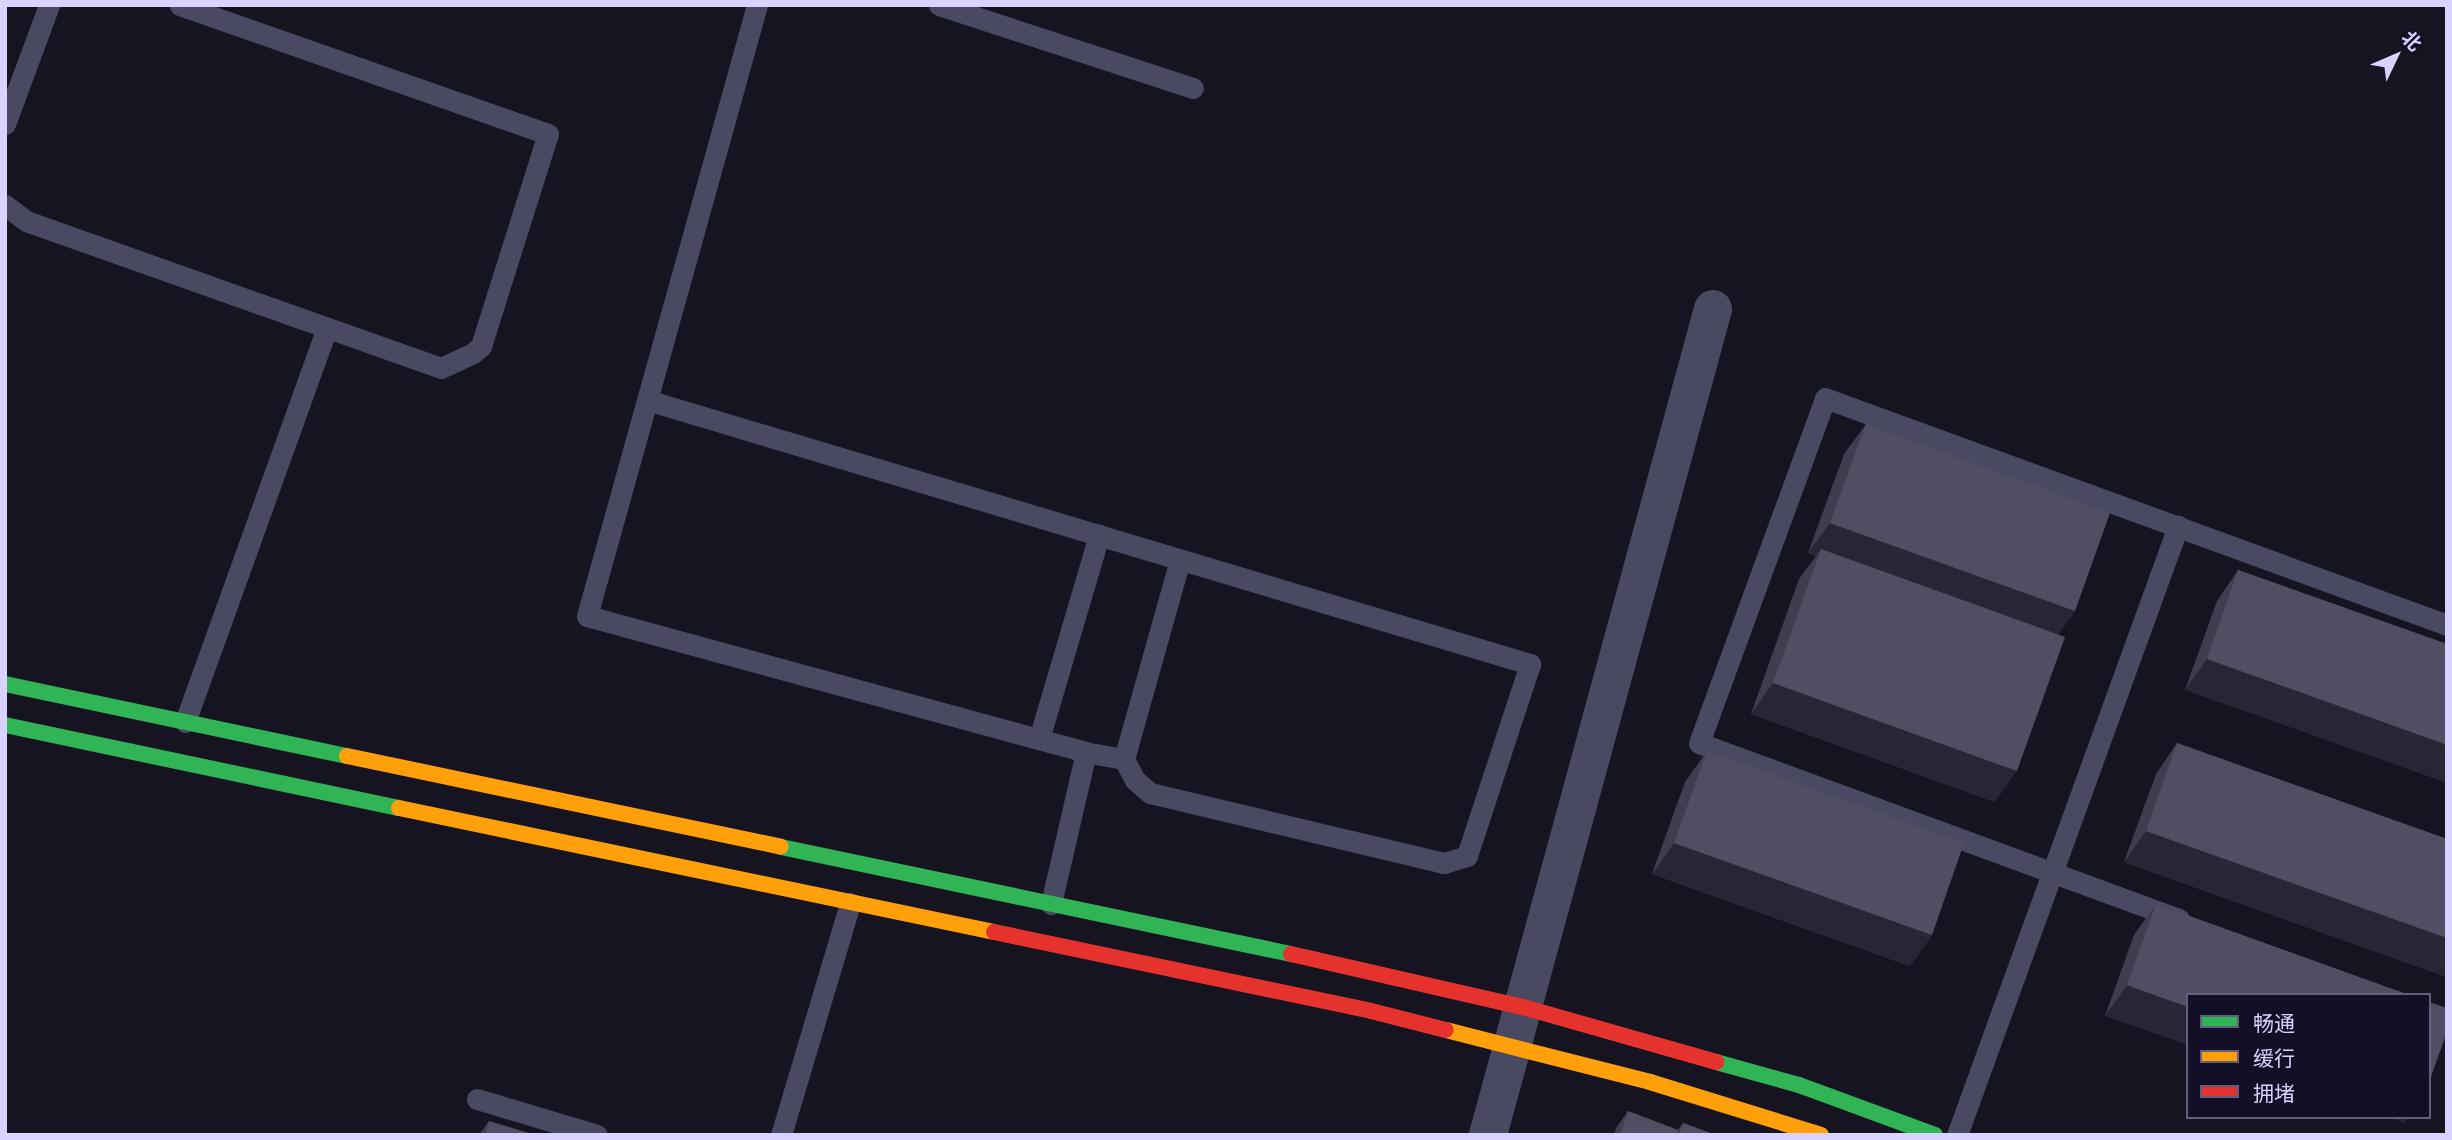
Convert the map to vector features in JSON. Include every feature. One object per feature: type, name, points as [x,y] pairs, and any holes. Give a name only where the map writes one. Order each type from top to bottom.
[{"type":"street","points":[[1488,1135],[1713,309]]},
{"type":"street","points":[[5,684],[1228,939],[1523,1007],[1799,1085],[1935,1135]]},
{"type":"street","points":[[5,725],[849,903],[1221,978],[1512,1046],[1650,1082],[1821,1135]]},
{"type":"lane","points":[[5,124],[50,5]]},
{"type":"lane","points":[[5,205],[26,221],[441,369],[481,346],[548,134],[180,5]]},
{"type":"lane","points":[[757,5],[587,615],[1086,752],[1124,759]]},
{"type":"lane","points":[[939,5],[1193,88]]},
{"type":"lane","points":[[185,722],[327,328]]},
{"type":"lane","points":[[2193,924],[1699,743],[1825,398],[2447,625]]},
{"type":"lane","points":[[647,400],[1180,559],[1530,664],[1467,856],[1444,863],[1150,793],[1135,780],[1124,759],[1180,559]]},
{"type":"lane","points":[[1957,1135],[2178,526]]},
{"type":"lane","points":[[1039,739],[1099,535]]},
{"type":"lane","points":[[1051,904],[1086,752]]},
{"type":"lane","points":[[781,1135],[849,903]]},
{"type":"lane","points":[[477,1099],[597,1135]]},
{"type":"building","points":[[1866,424],[2110,513],[2075,611],[1830,523]]},
{"type":"building","points":[[1821,549],[2065,637],[2017,771],[1773,683]]},
{"type":"building","points":[[2238,570],[2447,644],[2447,745],[2207,659]]},
{"type":"building","points":[[2177,743],[2447,839],[2447,938],[2146,831]]},
{"type":"building","points":[[1707,751],[1964,843],[1932,935],[1674,843]]},
{"type":"building","points":[[2156,904],[2403,993],[2186,993],[2186,1006],[2127,985]]},
{"type":"building","points":[[2431,1003],[2447,1008],[2447,1032],[2431,1076]]},
{"type":"building","points":[[1628,1111],[1678,1130],[1676,1135],[1620,1135]]},
{"type":"building","points":[[489,1121],[535,1135],[485,1135]]},
{"type":"building","points":[[1683,1123],[1716,1135],[1679,1135]]},
{"type":"traffic: fast","points":[[5,684],[347,756]]},
{"type":"traffic: fast","points":[[5,725],[399,808]]},
{"type":"traffic: fast","points":[[781,847],[1291,954]]},
{"type":"traffic: fast","points":[[1716,1062],[1799,1085],[1935,1135]]},
{"type":"traffic: slow","points":[[347,756],[781,847]]},
{"type":"traffic: slow","points":[[399,808],[994,932]]},
{"type":"traffic: slow","points":[[1446,1030],[1650,1082],[1821,1135]]},
{"type":"traffic: jam","points":[[994,932],[1371,1011],[1446,1030]]},
{"type":"traffic: jam","points":[[1291,954],[1523,1007],[1716,1062]]}]
